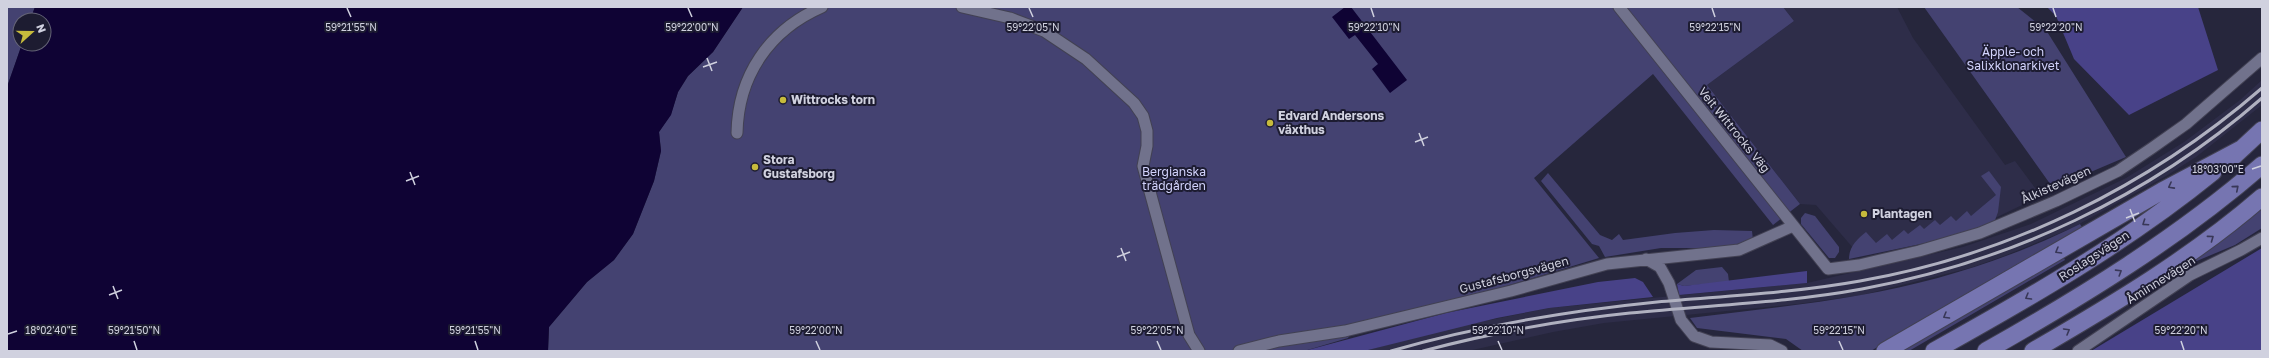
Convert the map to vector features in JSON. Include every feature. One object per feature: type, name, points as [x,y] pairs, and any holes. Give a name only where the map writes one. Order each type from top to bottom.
[{"type":"main road","name":"Roslagsvägen","points":[[1934,351],[2074,271],[2177,201],[2243,148],[2262,130]]},
{"type":"main road","points":[[1885,351],[2162,191],[2243,148]]},
{"type":"main road","points":[[1986,351],[2086,293],[2143,257],[2229,193],[2262,165]]},
{"type":"main road","points":[[2033,351],[2091,317],[2204,242],[2262,197]]},
{"type":"street","points":[[738,133],[738,110],[749,74],[758,59],[786,28],[822,7]]},
{"type":"street","points":[[962,7],[1010,18],[1044,31],[1086,59],[1134,103],[1143,116],[1148,131],[1143,166],[1188,335],[1199,351]]},
{"type":"street","name":"Veit Wittrocks Väg","points":[[1619,7],[1828,269]]},
{"type":"street","name":"Ålkistevägen","points":[[1828,269],[1911,252],[1980,233],[2056,202],[2118,171],[2152,148],[2186,124],[2262,58]]},
{"type":"street","name":"Gustafsborgsvägen","points":[[1239,351],[1279,341],[1345,331],[1511,291],[1607,264],[1739,250],[1793,226]]},
{"type":"street","name":"Åminnevägen","points":[[2078,351],[2190,275],[2262,238]]},
{"type":"street","points":[[1669,283],[1670,265],[1681,256]]},
{"type":"street","points":[[1646,259],[1660,267],[1669,283],[1681,320],[1694,336],[1711,342],[1770,345],[1782,351]]},
{"type":"shaded area","points":[[35,7],[743,7],[713,52],[688,76],[678,92],[671,115],[659,132],[661,151],[654,181],[633,234],[614,260],[587,282],[549,327],[548,351],[7,351],[7,87],[19,52],[52,52],[52,12],[33,12]]},
{"type":"shaded area","points":[[1345,7],[1351,7],[1407,80],[1390,93],[1372,69],[1378,64],[1355,35],[1349,39],[1332,17]]},
{"type":"shaded area","points":[[1783,7],[1897,7],[1913,38],[2005,165],[2015,161],[2041,196],[1993,219],[1860,256],[1816,205],[1800,204],[1707,85],[1794,21]]},
{"type":"shaded area","points":[[2047,7],[2198,7],[2218,70],[2129,115],[2074,59],[2056,16]]},
{"type":"shaded area","points":[[2262,80],[2262,105],[2196,157],[2166,176],[2072,228],[2004,256],[1970,268],[1862,295],[1798,304],[1604,323],[1553,332],[1468,351],[1364,351],[1445,329],[1549,308],[1807,283],[1963,247],[2031,224],[2126,178],[2184,142],[2240,100]]},
{"type":"shaded area","points":[[2262,248],[2262,351],[2091,351]]},
{"type":"shaded area","points":[[1807,271],[1807,283],[1679,295],[1677,284],[1684,286]]},
{"type":"shaded area","points":[[1635,278],[1643,282],[1653,297],[1549,308],[1497,318],[1364,351],[1304,351],[1446,313],[1598,282]]},
{"type":"green space","points":[[7,7],[35,7],[33,12],[12,12],[12,52],[19,52],[7,87]]},
{"type":"green space","name":"Bergianska trädgården","points":[[743,7],[1783,7],[1794,21],[1707,85],[1800,204],[1773,225],[1653,74],[1534,178],[1599,258],[1483,293],[1358,322],[1348,338],[1304,351],[548,351],[549,327],[587,282],[614,260],[633,234],[654,181],[661,151],[659,132],[671,114],[678,92],[688,76],[713,52]]},
{"type":"green space","name":"Äpple- och Salixklonarkivet","points":[[1924,7],[2017,7],[2046,30],[2126,157],[2053,188]]},
{"type":"green space","points":[[1989,171],[2001,187],[1998,212],[1994,223],[1935,241],[1849,259],[1850,251],[1854,244],[1866,232],[1876,243],[1887,234],[1892,240],[1904,230],[1908,234],[1920,225],[1924,229],[1935,220],[1940,225],[1951,216],[1956,221],[1967,211],[1971,216],[1996,195],[1981,176]]},
{"type":"green space","points":[[1548,173],[1600,235],[1612,240],[1619,234],[1623,240],[1675,233],[1714,230],[1752,231],[1753,240],[1722,248],[1661,248],[1605,257],[1599,246],[1592,244],[1541,181]]},
{"type":"green space","points":[[2262,207],[2262,228],[2235,245],[2180,268]]},
{"type":"green space","points":[[1805,213],[1815,216],[1839,247],[1839,252],[1835,258],[1829,258],[1801,224],[1801,218]]},
{"type":"green space","points":[[2080,224],[2083,229],[1901,332],[1871,351],[1803,351],[1786,339],[1697,328],[1690,318],[1819,302],[1889,290],[1945,276],[2001,258],[2028,248]]},
{"type":"green space","points":[[2063,256],[2065,260],[1909,351],[1899,351]]},
{"type":"green space","points":[[1722,267],[1728,274],[1729,282],[1684,286],[1677,284],[1696,270]]},
{"type":"railway","points":[[1391,351],[1457,334],[1523,320],[1657,302],[1758,294],[1835,285],[1915,269],[1970,254],[2023,235],[2074,212],[2124,186],[2172,156],[2218,124],[2262,88]]},
{"type":"railway","points":[[1423,351],[1474,338],[1578,319],[1630,313],[1776,301],[1833,294],[1917,277],[1971,262],[2023,243],[2075,220],[2125,195],[2172,166],[2218,134],[2262,98]]},
{"type":"place","name":"Wittrocks torn","points":[[783,100]]},
{"type":"place","name":"Edvard Andersons växthus","points":[[1270,123]]},
{"type":"place","name":"Stora Gustafsborg","points":[[755,167]]},
{"type":"place","name":"Plantagen","points":[[1864,214]]}]
